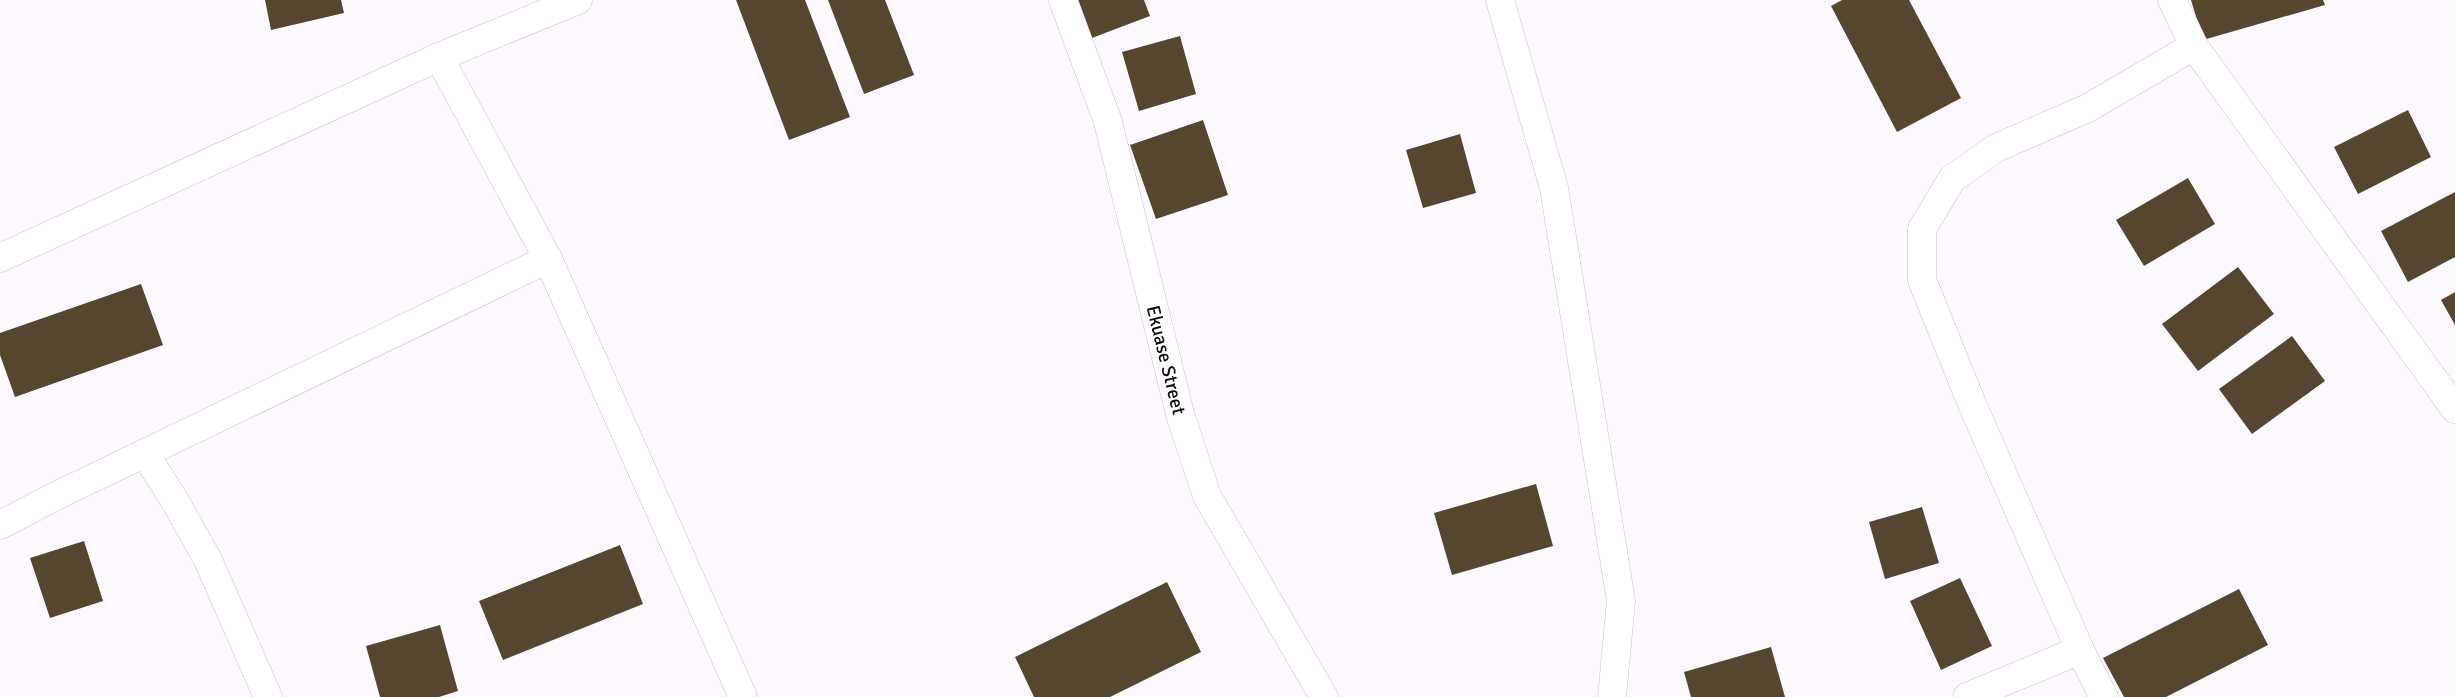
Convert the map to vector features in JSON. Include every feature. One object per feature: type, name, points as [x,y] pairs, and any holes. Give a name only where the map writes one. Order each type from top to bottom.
[{"type":"street","points":[[0,258],[439,57],[578,0]]},
{"type":"street","name":"Ekuase Street","points":[[1063,0],[1108,122],[1180,414],[1207,496],[1324,697]]},
{"type":"street","points":[[1500,0],[1554,188],[1619,591],[1620,601],[1612,697]]},
{"type":"street","points":[[2172,0],[2194,46],[2455,409]]},
{"type":"street","points":[[2104,697],[2080,650],[1972,404],[1922,280],[1922,229],[1952,179],[1996,148],[2088,108],[2194,46]]},
{"type":"street","points":[[439,57],[548,259],[743,697]]},
{"type":"street","points":[[0,525],[62,493],[548,259]]},
{"type":"street","points":[[145,454],[176,500],[208,560],[268,697]]},
{"type":"street","points":[[1967,697],[2080,650]]},
{"type":"building","points":[[265,0],[341,0],[344,13],[271,30]]},
{"type":"building","points":[[736,0],[805,0],[850,117],[789,140]]},
{"type":"building","points":[[828,0],[885,0],[914,75],[864,94]]},
{"type":"building","points":[[1069,0],[1144,0],[1150,16],[1084,41]]},
{"type":"building","points":[[1842,0],[1909,0],[1961,98],[1897,132],[1831,6]]},
{"type":"building","points":[[2191,0],[2323,0],[2325,5],[2203,40]]},
{"type":"building","points":[[1180,36],[1196,94],[1139,111],[1122,52]]},
{"type":"building","points":[[2408,110],[2431,157],[2358,194],[2334,147]]},
{"type":"building","points":[[1203,120],[1228,195],[1156,219],[1130,145]]},
{"type":"building","points":[[1460,134],[1476,193],[1423,208],[1406,150]]},
{"type":"building","points":[[2188,178],[2215,224],[2144,266],[2116,220]]},
{"type":"building","points":[[2455,192],[2455,257],[2408,282],[2381,231]]},
{"type":"building","points":[[2238,267],[2274,314],[2198,371],[2162,324]]},
{"type":"building","points":[[141,284],[163,345],[15,397],[0,355],[0,333]]},
{"type":"building","points":[[2455,292],[2455,325],[2441,300]]},
{"type":"building","points":[[2292,336],[2325,381],[2252,434],[2219,389]]},
{"type":"building","points":[[1536,484],[1553,546],[1452,575],[1434,513]]},
{"type":"building","points":[[1922,507],[1939,563],[1885,579],[1869,522]]},
{"type":"building","points":[[84,541],[103,601],[50,618],[30,558]]},
{"type":"building","points":[[620,545],[643,604],[503,660],[479,601]]},
{"type":"building","points":[[1960,578],[1992,646],[1941,670],[1910,601]]},
{"type":"building","points":[[1167,582],[1201,652],[1110,697],[1034,697],[1015,657]]},
{"type":"building","points":[[2239,589],[2268,645],[2166,697],[2124,697],[2103,658]]},
{"type":"building","points":[[440,625],[458,691],[439,697],[380,697],[366,646]]},
{"type":"building","points":[[1771,647],[1785,697],[1691,697],[1684,672]]}]
